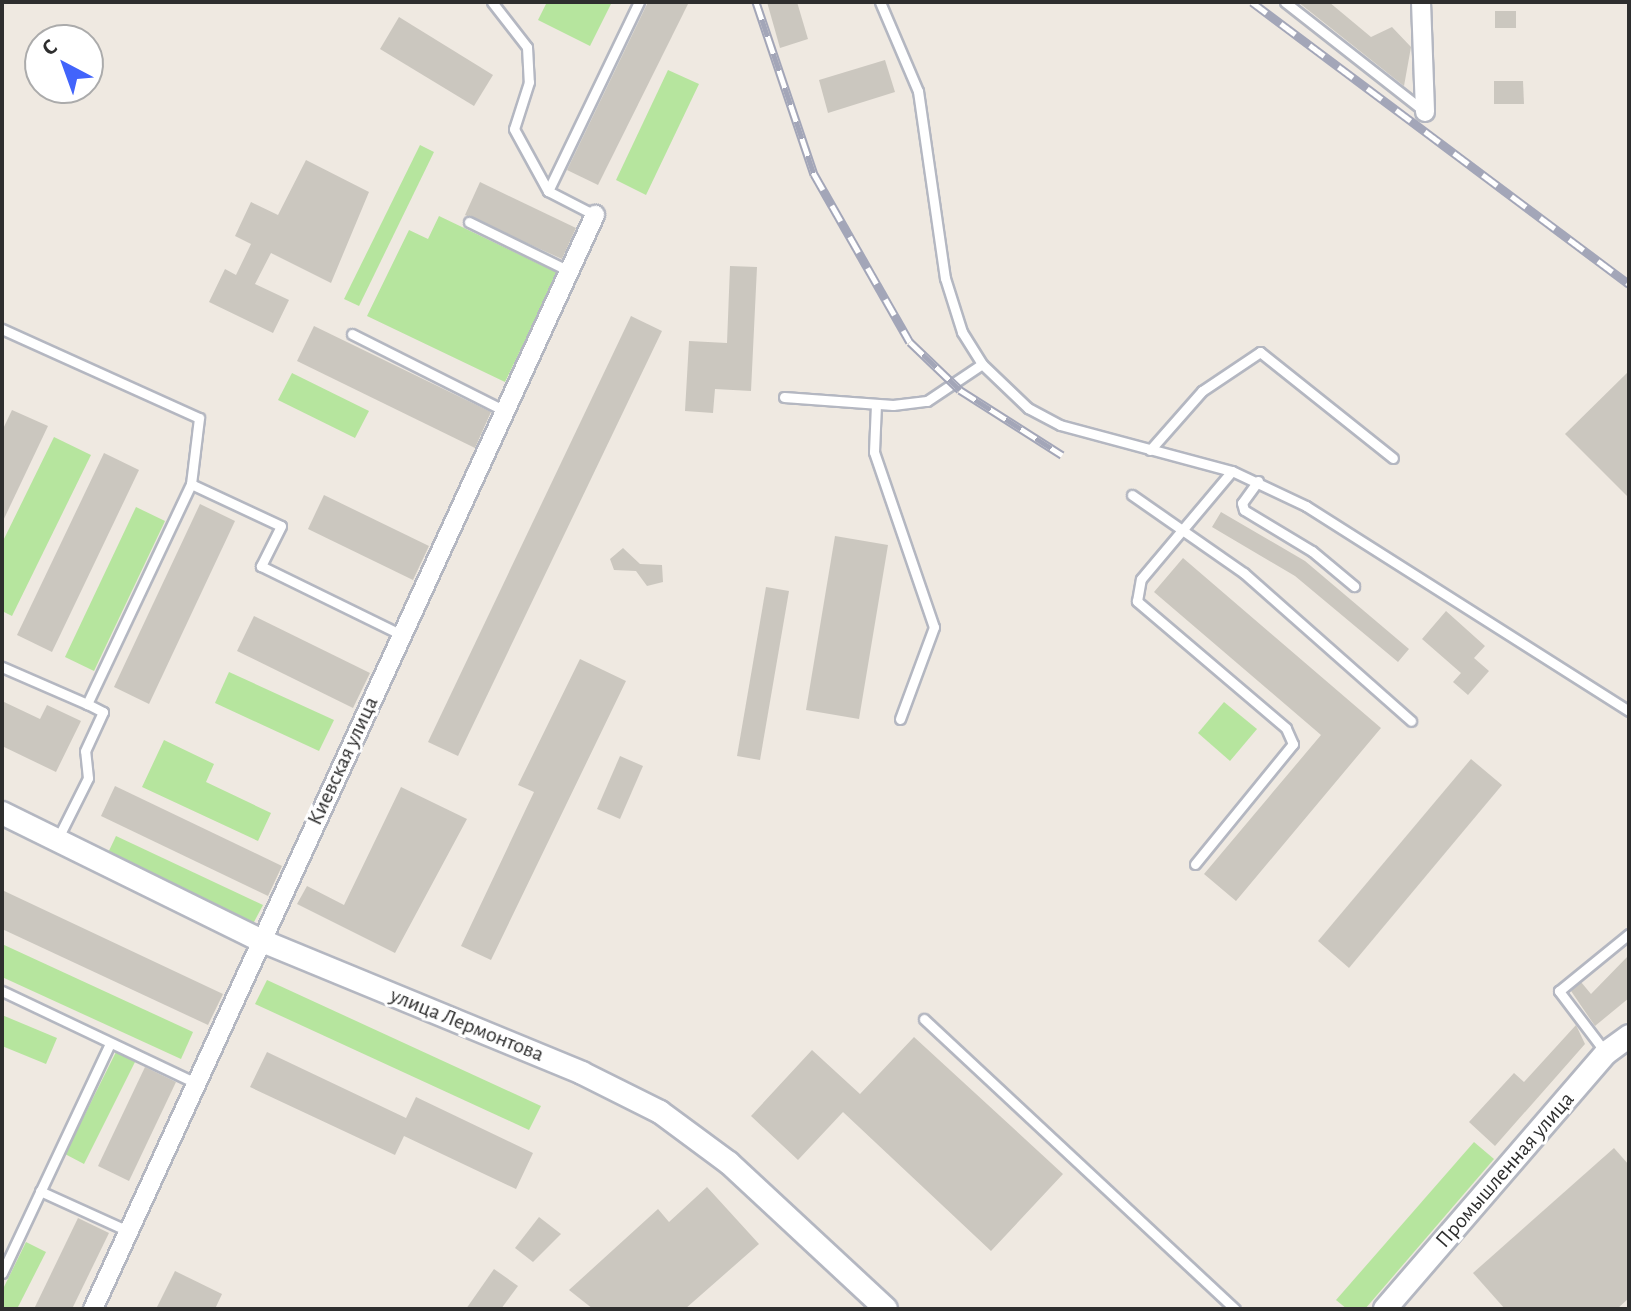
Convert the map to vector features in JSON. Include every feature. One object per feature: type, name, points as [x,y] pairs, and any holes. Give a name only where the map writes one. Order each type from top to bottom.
[{"type":"street","points":[[1421,2],[1425,112]]},
{"type":"street","name":"Киевская улица","points":[[93,1309],[595,215]]},
{"type":"street","name":"улица Лермонтова","points":[[2,813],[260,940],[582,1073],[660,1112],[729,1163],[886,1309]]},
{"type":"street","name":"Промышленная улица","points":[[1385,1309],[1606,1053],[1629,1036]]},
{"type":"lane","points":[[492,2],[527,47],[529,82],[514,129],[548,191],[595,215]]},
{"type":"lane","points":[[548,191],[639,2]]},
{"type":"lane","points":[[880,2],[918,91],[945,278],[962,332],[982,364],[1028,408],[1060,425],[1232,471],[1258,481],[1629,711]]},
{"type":"lane","points":[[1285,2],[1425,112]]},
{"type":"lane","points":[[469,222],[569,271]]},
{"type":"lane","points":[[2,329],[199,418],[191,484],[87,704]]},
{"type":"lane","points":[[352,334],[505,411]]},
{"type":"lane","points":[[1150,450],[1202,391],[1260,352],[1393,458]]},
{"type":"lane","points":[[784,397],[876,404],[927,401],[982,364]]},
{"type":"lane","points":[[876,404],[874,452],[934,627],[900,719]]},
{"type":"lane","points":[[1195,864],[1293,744],[1286,728],[1137,601],[1141,579],[1232,471]]},
{"type":"lane","points":[[1258,481],[1245,497],[1244,510],[1312,551],[1354,586]]},
{"type":"lane","points":[[191,484],[281,526],[261,566],[402,635]]},
{"type":"lane","points":[[1132,495],[1244,573],[1411,721]]},
{"type":"lane","points":[[2,667],[103,712],[85,751],[88,778],[57,840]]},
{"type":"lane","points":[[1606,1053],[1559,991],[1629,934]]},
{"type":"lane","points":[[2,991],[196,1083]]},
{"type":"lane","points":[[924,1019],[1235,1309]]},
{"type":"lane","points":[[2,1273],[110,1043]]},
{"type":"lane","points":[[40,1191],[129,1231]]},
{"type":"green space","points":[[547,2],[612,2],[590,46],[538,20]]},
{"type":"green space","points":[[668,70],[699,84],[646,195],[616,180]]},
{"type":"green space","points":[[420,145],[434,152],[359,306],[344,299]]},
{"type":"green space","points":[[439,216],[558,273],[505,382],[367,316],[409,230],[428,239]]},
{"type":"green space","points":[[292,373],[369,411],[355,438],[278,400]]},
{"type":"green space","points":[[54,437],[91,455],[12,616],[2,611],[2,543]]},
{"type":"green space","points":[[136,507],[165,521],[94,671],[65,657]]},
{"type":"green space","points":[[229,672],[334,720],[319,751],[215,703]]},
{"type":"green space","points":[[1224,702],[1257,729],[1230,761],[1198,733]]},
{"type":"green space","points":[[164,740],[214,764],[206,782],[271,813],[258,841],[142,787]]},
{"type":"green space","points":[[116,836],[263,905],[253,924],[107,855]]},
{"type":"green space","points":[[2,944],[193,1032],[181,1059],[2,977]]},
{"type":"green space","points":[[267,980],[541,1106],[529,1130],[255,1004]]},
{"type":"green space","points":[[2,1015],[57,1038],[46,1064],[2,1046]]},
{"type":"green space","points":[[117,1050],[136,1060],[84,1164],[65,1154]]},
{"type":"green space","points":[[1474,1142],[1494,1159],[1365,1309],[1347,1309],[1336,1300]]},
{"type":"green space","points":[[26,1242],[46,1252],[17,1309],[2,1309],[2,1291]]},
{"type":"building","points":[[648,2],[689,2],[598,185],[567,170]]},
{"type":"building","points":[[767,2],[797,2],[808,39],[780,48]]},
{"type":"building","points":[[1298,2],[1329,2],[1371,37],[1392,27],[1411,47],[1404,86]]},
{"type":"building","points":[[1495,11],[1516,11],[1516,28],[1495,28]]},
{"type":"building","points":[[399,17],[493,75],[474,106],[380,49]]},
{"type":"building","points":[[885,60],[895,92],[828,113],[819,80]]},
{"type":"building","points":[[1494,81],[1523,81],[1524,104],[1494,104]]},
{"type":"building","points":[[306,160],[369,192],[331,283],[271,253],[255,284],[289,300],[273,333],[209,302],[225,269],[236,275],[251,244],[235,236],[251,202],[278,215]]},
{"type":"building","points":[[480,182],[576,228],[562,259],[465,215]]},
{"type":"building","points":[[730,266],[757,267],[751,391],[715,389],[713,413],[685,411],[689,341],[727,343]]},
{"type":"building","points":[[631,316],[662,331],[458,756],[428,742]]},
{"type":"building","points":[[314,326],[491,412],[475,448],[297,361]]},
{"type":"building","points":[[1629,371],[1629,498],[1565,434]]},
{"type":"building","points":[[12,410],[48,426],[2,523],[2,431]]},
{"type":"building","points":[[104,453],[139,470],[52,652],[17,635]]},
{"type":"building","points":[[324,495],[429,546],[413,580],[308,529]]},
{"type":"building","points":[[200,504],[235,521],[149,704],[114,687]]},
{"type":"building","points":[[1221,512],[1305,561],[1409,649],[1398,662],[1295,576],[1212,527]]},
{"type":"building","points":[[835,536],[888,545],[859,719],[806,710]]},
{"type":"building","points":[[623,548],[640,564],[662,565],[663,582],[647,586],[636,571],[614,570],[610,559]]},
{"type":"building","points":[[1183,558],[1381,728],[1236,901],[1204,874],[1321,735],[1154,592]]},
{"type":"building","points":[[766,587],[789,591],[760,760],[737,756]]},
{"type":"building","points":[[1446,611],[1485,646],[1474,658],[1489,671],[1468,695],[1453,682],[1461,673],[1422,639]]},
{"type":"building","points":[[254,616],[370,673],[353,708],[237,651]]},
{"type":"building","points":[[580,659],[626,681],[491,960],[461,946],[534,792],[518,785]]},
{"type":"building","points":[[2,701],[40,719],[47,705],[81,721],[56,772],[2,746]]},
{"type":"building","points":[[620,756],[643,766],[620,819],[597,809]]},
{"type":"building","points":[[1471,759],[1502,785],[1349,968],[1318,941]]},
{"type":"building","points":[[115,786],[282,866],[268,896],[101,816]]},
{"type":"building","points":[[401,787],[467,819],[395,953],[297,904],[307,886],[344,905]]},
{"type":"building","points":[[2,890],[223,994],[208,1025],[2,929]]},
{"type":"building","points":[[1629,955],[1629,998],[1595,1026],[1571,991],[1581,982],[1591,994]]},
{"type":"building","points":[[1576,1025],[1585,1044],[1495,1146],[1469,1122],[1514,1073],[1524,1082]]},
{"type":"building","points":[[914,1037],[1063,1174],[991,1251],[843,1112],[798,1160],[751,1116],[812,1050],[860,1094]]},
{"type":"building","points":[[267,1052],[406,1118],[416,1097],[533,1153],[516,1189],[404,1136],[395,1155],[250,1087]]},
{"type":"building","points":[[145,1067],[176,1082],[129,1181],[98,1166]]},
{"type":"building","points":[[1614,1148],[1629,1165],[1629,1298],[1617,1309],[1505,1309],[1473,1273]]},
{"type":"building","points":[[707,1187],[759,1244],[685,1309],[593,1309],[569,1290],[658,1209],[669,1222]]},
{"type":"building","points":[[539,1217],[561,1234],[533,1262],[515,1248]]},
{"type":"building","points":[[78,1218],[109,1233],[72,1309],[34,1309]]},
{"type":"building","points":[[494,1269],[518,1286],[501,1309],[466,1309]]},
{"type":"building","points":[[175,1271],[222,1294],[215,1309],[156,1309]]},
{"type":"railway","points":[[756,2],[814,174],[910,342],[960,390],[1062,455]]},
{"type":"railway","points":[[1252,2],[1629,284]]}]
